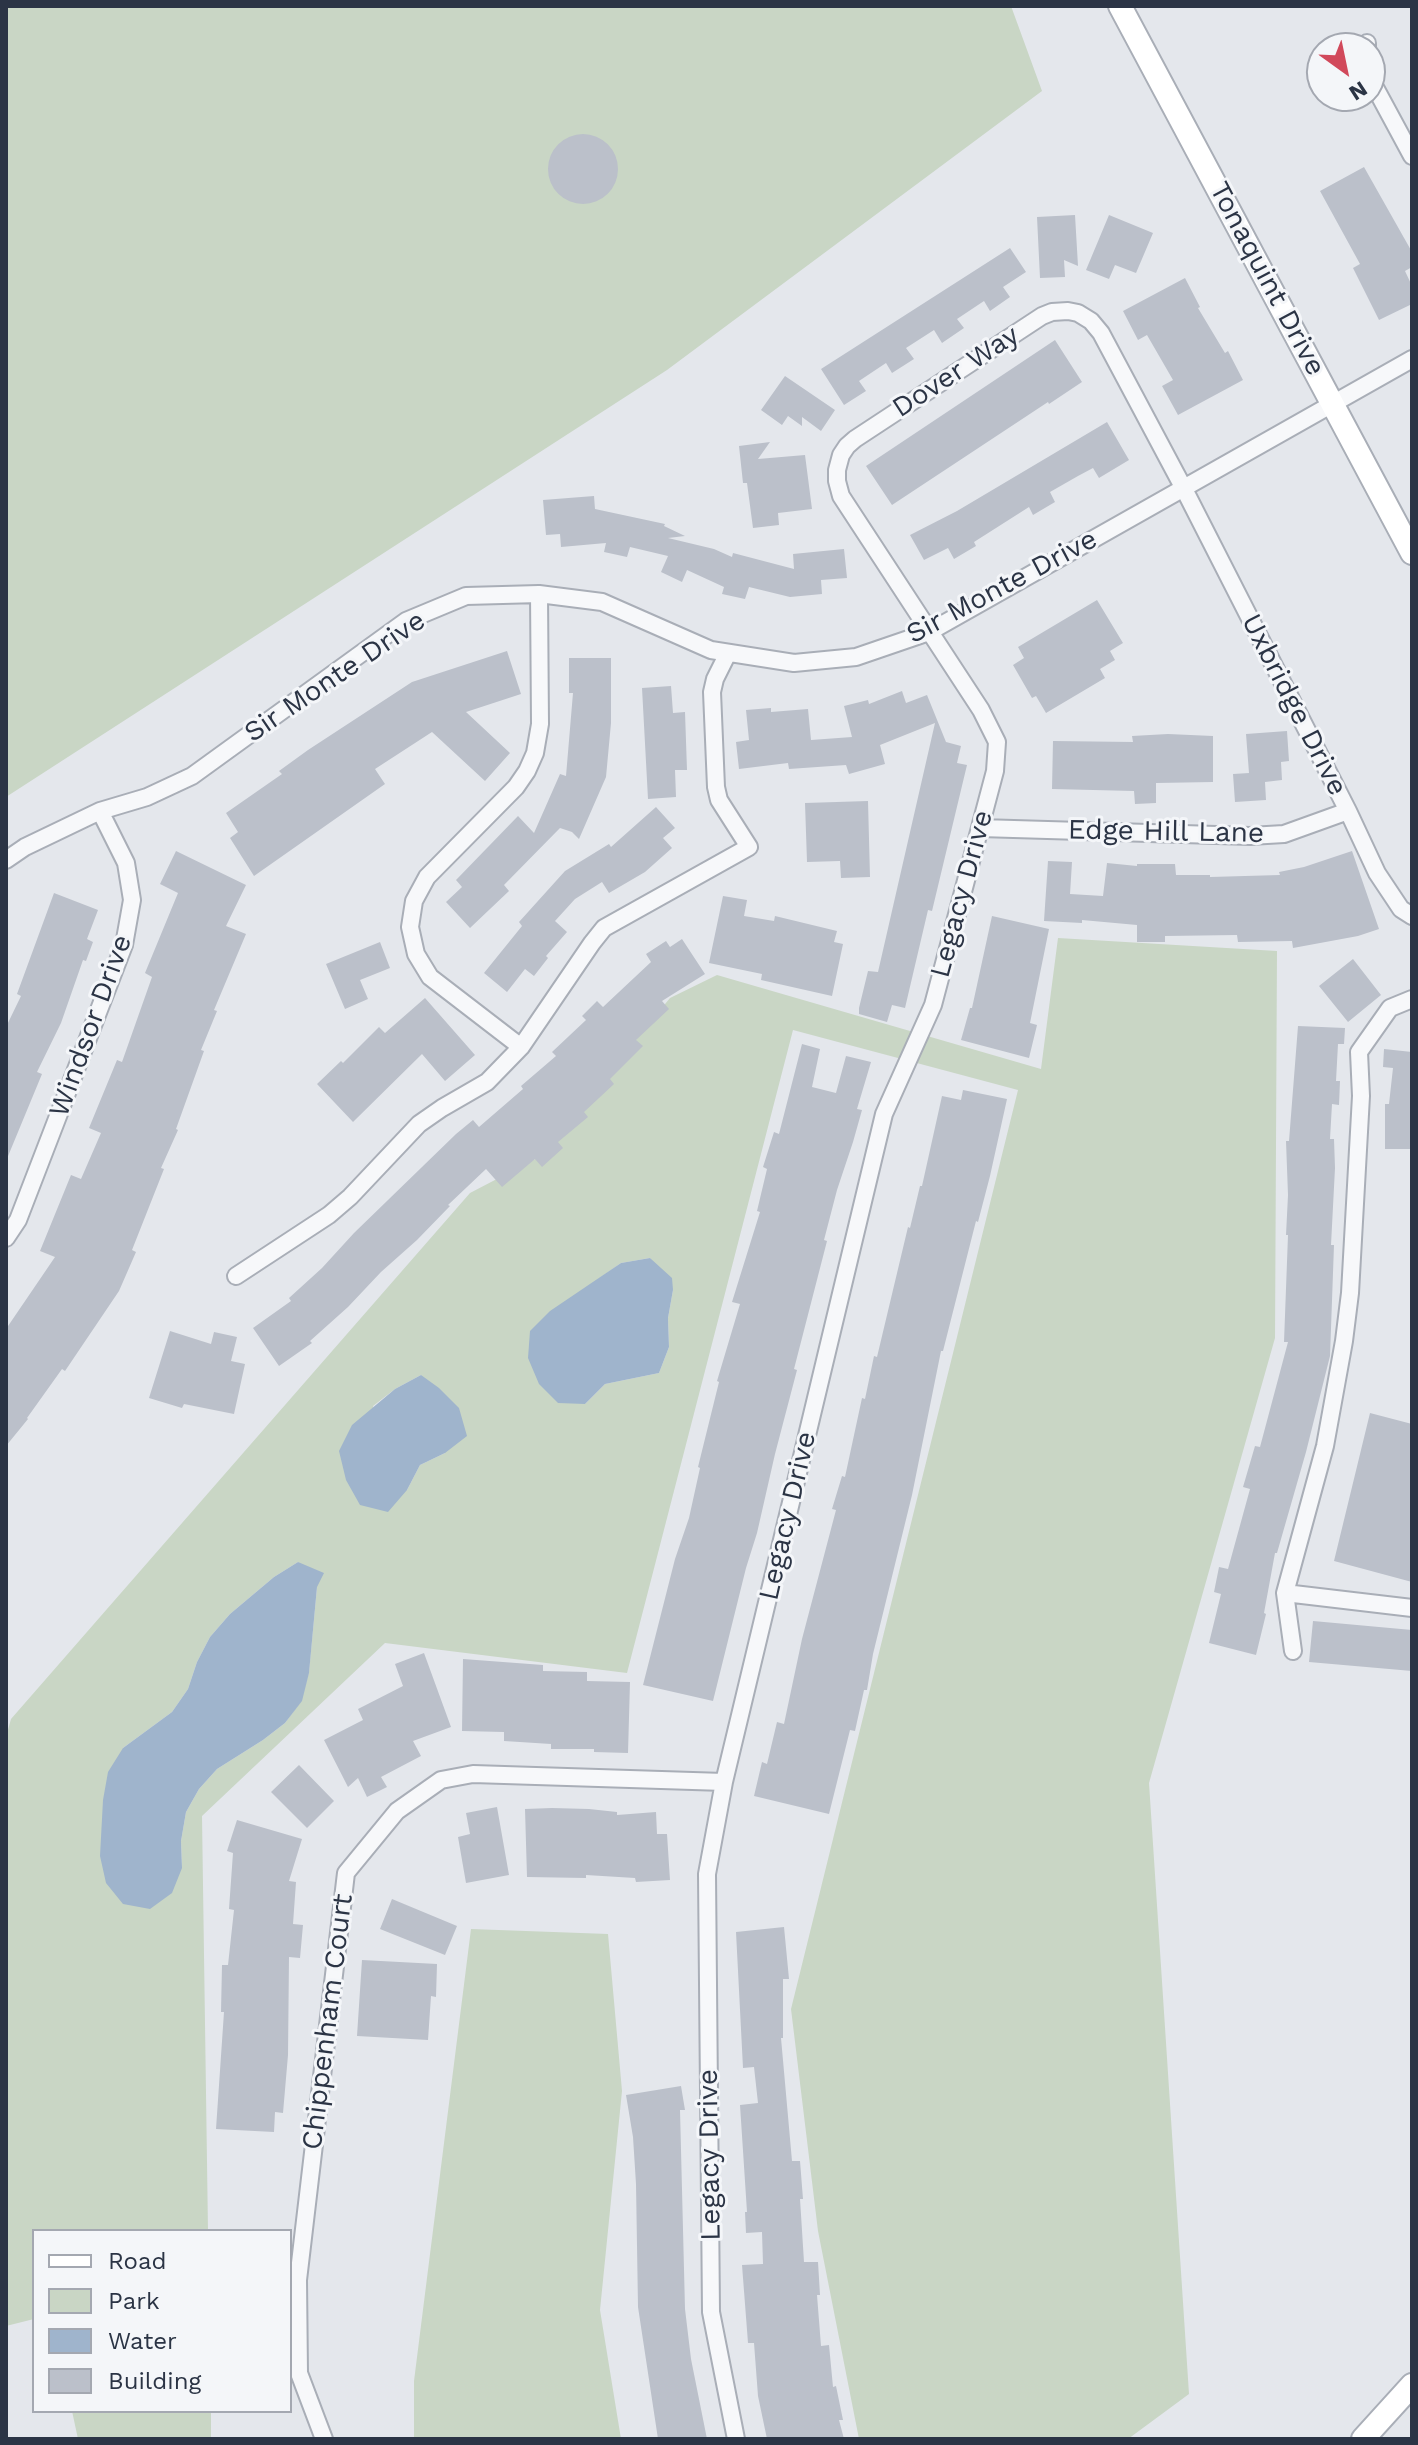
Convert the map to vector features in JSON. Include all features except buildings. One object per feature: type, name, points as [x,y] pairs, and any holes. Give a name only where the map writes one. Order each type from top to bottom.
[{"type":"street","name":"Tonaquint Drive","points":[[1120,6],[1412,553]]},
{"type":"street","points":[[1386,108],[1412,156]]},
{"type":"street","name":"Dover Way","points":[[929,632],[841,496],[837,481],[838,465],[844,450],[855,439],[1042,316],[1068,311],[1083,315],[1095,325],[1183,487]]},
{"type":"street","name":"Sir Monte Drive","points":[[6,860],[25,847],[100,811],[147,797],[192,776],[406,621],[466,596],[539,594],[602,602],[711,650],[794,663],[856,657],[929,632],[1412,359]]},
{"type":"street","name":"Uxbridge Drive","points":[[1183,487],[1377,873],[1401,909],[1412,916]]},
{"type":"street","points":[[521,1047],[430,977],[416,954],[410,927],[414,901],[422,884],[516,787],[535,753],[540,724],[539,594]]},
{"type":"street","name":"Legacy Drive","points":[[736,2439],[711,2312],[707,1874],[724,1782],[884,1114],[933,1005],[995,771],[997,742],[981,710],[929,632]]},
{"type":"street","points":[[236,1276],[340,1207],[419,1124],[487,1082],[521,1047],[604,928],[749,847],[719,800],[716,787],[712,687],[728,653]]},
{"type":"street","name":"Windsor Drive","points":[[6,1238],[18,1220],[124,945],[132,900],[126,863],[100,811]]},
{"type":"street","name":"Edge Hill Lane","points":[[980,828],[1250,836],[1284,834],[1348,811]]},
{"type":"street","points":[[1293,1651],[1285,1593],[1325,1446],[1350,1293],[1361,1096],[1359,1052],[1390,1008],[1412,999]]},
{"type":"street","points":[[1285,1593],[1412,1608]]},
{"type":"street","name":"Chippenham Court","points":[[324,2439],[299,2373],[298,2280],[346,1873],[397,1811],[441,1780],[473,1774],[724,1782]]},
{"type":"street","points":[[1363,2439],[1412,2385]]},
{"type":"green space","points":[[6,6],[1011,6],[1042,91],[667,370],[6,797]]},
{"type":"green space","points":[[1058,938],[1277,951],[1275,1338],[1149,1783],[1189,2394],[1128,2439],[859,2439],[818,2231],[791,2009],[1018,1090],[793,1030],[627,1673],[385,1643],[202,1816],[208,2229],[32,2229],[32,2320],[6,2326],[6,1737],[11,1719],[470,1193],[539,1157],[670,998],[717,975],[1041,1069]],"holes":[[[650,1258],[673,1290],[668,1318],[669,1347],[659,1373],[605,1384],[585,1404],[597,1280],[621,1263]],[[421,1375],[445,1453],[420,1465],[407,1490],[373,1406]],[[298,1562],[317,1587],[309,1672],[301,1701],[285,1723],[217,1769],[199,1789],[186,1812],[181,1841],[182,1868],[123,1748],[172,1712],[188,1689],[210,1637],[230,1614],[274,1577]]]},
{"type":"green space","points":[[471,1929],[608,1934],[622,2091],[600,2310],[621,2439],[414,2439],[414,2381]]},
{"type":"green space","points":[[72,2413],[211,2413],[211,2439],[78,2439]]},
{"type":"water","points":[[650,1258],[672,1278],[673,1290],[668,1318],[669,1347],[659,1373],[605,1384],[585,1404],[558,1403],[539,1384],[528,1358],[530,1331],[550,1311],[621,1263]]},
{"type":"water","points":[[421,1375],[459,1408],[467,1436],[445,1453],[420,1465],[407,1490],[388,1512],[360,1505],[346,1480],[339,1451],[352,1425],[395,1389]]},
{"type":"water","points":[[298,1562],[324,1573],[317,1587],[309,1673],[302,1701],[285,1723],[217,1769],[199,1789],[186,1812],[181,1841],[182,1868],[172,1893],[150,1909],[123,1904],[106,1883],[100,1856],[108,1772],[123,1748],[172,1712],[188,1689],[210,1637],[230,1614],[274,1577]]}]
